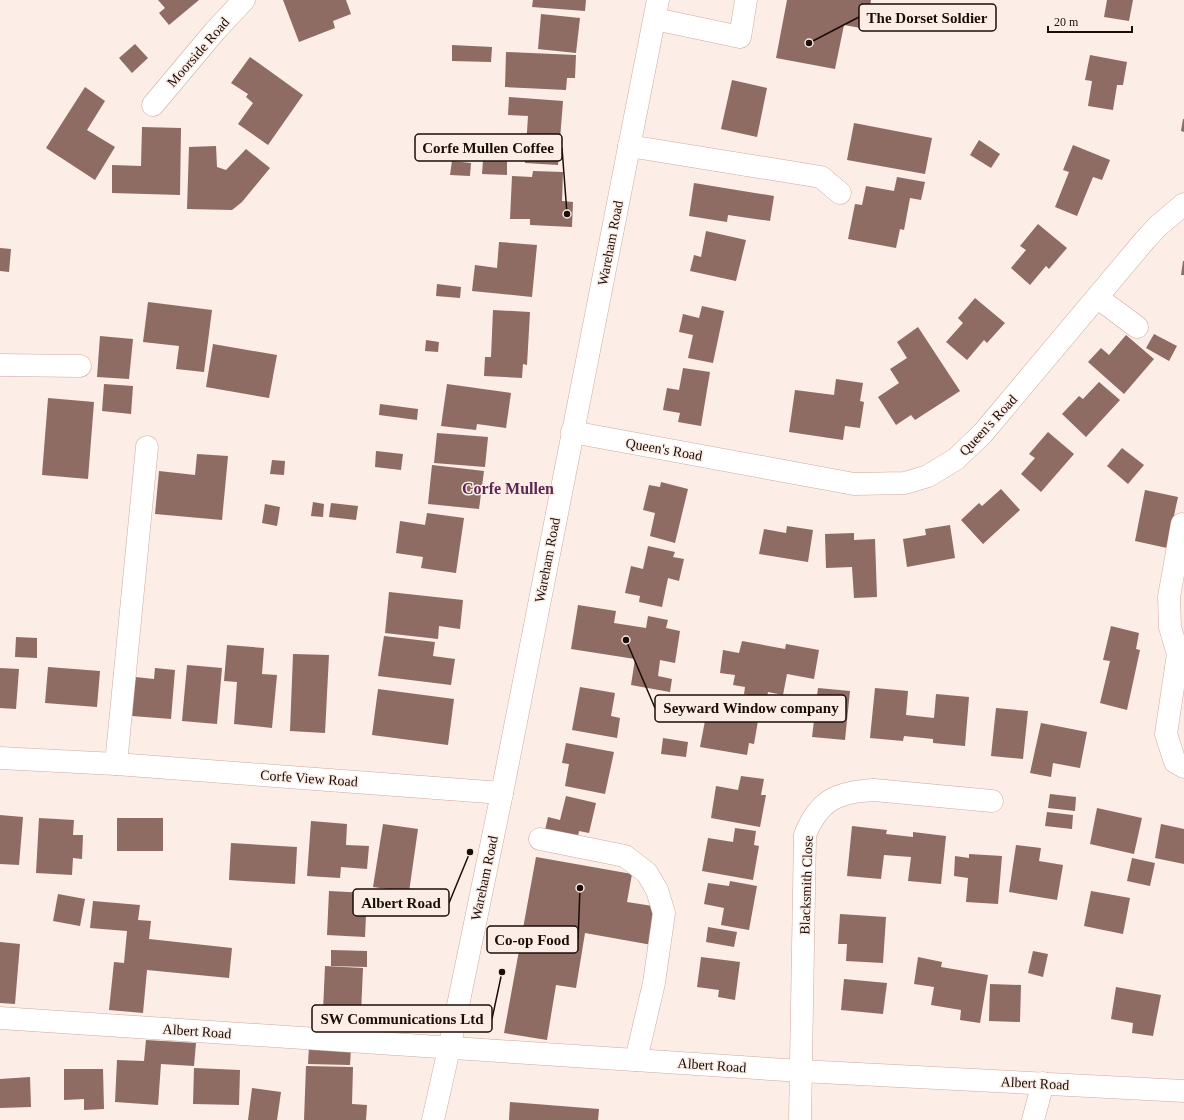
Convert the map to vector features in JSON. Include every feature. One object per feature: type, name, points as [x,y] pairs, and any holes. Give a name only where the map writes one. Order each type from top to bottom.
[{"type":"street","name":"Moorside Road","points":[[153,105],[215,31],[244,0]]},
{"type":"street","points":[[657,9],[740,37],[746,0]]},
{"type":"street","name":"Wareham Road","points":[[433,1120],[502,793],[572,432],[657,9]]},
{"type":"street","points":[[629,146],[821,177],[840,193]]},
{"type":"street","name":"Queen's Road","points":[[572,432],[854,484],[905,483],[928,476],[956,460],[983,434],[1154,231],[1184,204]]},
{"type":"street","points":[[1098,298],[1137,328]]},
{"type":"street","points":[[0,365],[80,366]]},
{"type":"street","points":[[116,764],[147,447]]},
{"type":"street","points":[[1182,524],[1169,597],[1170,627],[1178,654],[1166,734],[1175,762],[1184,767]]},
{"type":"street","name":"Corfe View Road","points":[[0,758],[116,764],[502,793]]},
{"type":"street","name":"Blacksmith Close","points":[[800,1120],[805,836],[812,819],[820,808],[831,800],[856,791],[874,790],[992,801]]},
{"type":"street","points":[[540,839],[624,856],[647,873],[657,890],[664,913],[654,983],[636,1060]]},
{"type":"street","name":"Albert Road","points":[[0,1018],[449,1049],[801,1071],[1184,1091]]},
{"type":"street","points":[[1033,1120],[1043,1083]]},
{"type":"building","points":[[158,0],[199,0],[169,25],[159,13],[165,8]]},
{"type":"building","points":[[283,0],[346,0],[351,14],[333,21],[335,28],[299,42]]},
{"type":"building","points":[[533,0],[586,0],[585,11],[532,7]]},
{"type":"building","points":[[787,0],[871,0],[866,29],[844,25],[835,69],[776,58]]},
{"type":"building","points":[[1107,0],[1133,0],[1129,21],[1104,17]]},
{"type":"building","points":[[541,14],[580,18],[576,53],[538,49]]},
{"type":"building","points":[[135,44],[148,58],[132,73],[119,58]]},
{"type":"building","points":[[452,45],[492,47],[491,62],[452,61]]},
{"type":"building","points":[[506,52],[576,55],[575,78],[567,78],[566,90],[505,87]]},
{"type":"building","points":[[1090,55],[1127,62],[1123,85],[1117,85],[1113,110],[1088,106],[1092,81],[1085,80]]},
{"type":"building","points":[[250,57],[303,95],[268,145],[238,124],[253,103],[246,97],[248,94],[231,83]]},
{"type":"building","points":[[732,80],[767,88],[757,137],[721,129]]},
{"type":"building","points":[[85,87],[105,101],[87,130],[115,147],[95,180],[46,148]]},
{"type":"building","points":[[509,97],[563,101],[558,165],[525,163],[528,116],[508,115]]},
{"type":"building","points":[[1184,119],[1184,132],[1181,131]]},
{"type":"building","points":[[854,123],[932,138],[925,174],[847,160]]},
{"type":"building","points":[[142,127],[181,128],[180,195],[112,193],[112,165],[141,166]]},
{"type":"building","points":[[979,140],[1000,154],[991,168],[970,155]]},
{"type":"building","points":[[1073,145],[1110,160],[1102,180],[1093,177],[1077,216],[1055,207],[1069,172],[1063,170]]},
{"type":"building","points":[[216,146],[217,167],[226,170],[246,149],[270,168],[242,202],[232,210],[187,209],[189,147]]},
{"type":"building","points":[[483,160],[507,161],[507,175],[482,174]]},
{"type":"building","points":[[452,161],[471,163],[470,176],[450,175]]},
{"type":"building","points":[[533,171],[563,172],[562,201],[573,202],[572,227],[530,225],[530,219],[510,219],[512,176],[532,177]]},
{"type":"building","points":[[897,177],[925,182],[921,200],[910,198],[904,230],[900,229],[896,248],[848,239],[855,204],[862,205],[866,186],[894,191]]},
{"type":"building","points":[[694,183],[774,196],[770,221],[728,215],[727,222],[689,216]]},
{"type":"building","points":[[1038,224],[1067,248],[1049,269],[1046,266],[1030,285],[1011,268],[1026,250],[1020,246]]},
{"type":"building","points":[[706,231],[746,240],[736,281],[690,271],[694,255],[701,257]]},
{"type":"building","points":[[499,242],[537,245],[532,297],[472,291],[475,265],[497,268]]},
{"type":"building","points":[[0,248],[11,249],[9,272],[0,271]]},
{"type":"building","points":[[1183,261],[1184,275],[1181,275]]},
{"type":"building","points":[[437,284],[461,287],[460,298],[436,296]]},
{"type":"building","points":[[975,298],[1005,323],[987,343],[984,340],[967,360],[946,342],[963,323],[958,318]]},
{"type":"building","points":[[148,302],[212,310],[204,372],[176,369],[179,346],[143,342]]},
{"type":"building","points":[[702,306],[724,311],[713,363],[688,358],[693,335],[679,332],[683,314],[699,318]]},
{"type":"building","points":[[493,310],[530,312],[527,365],[523,364],[522,378],[484,376],[485,357],[491,357]]},
{"type":"building","points":[[918,327],[960,391],[915,420],[911,415],[896,425],[878,397],[899,383],[890,369],[907,358],[897,342]]},
{"type":"building","points":[[1154,334],[1177,346],[1169,361],[1146,348]]},
{"type":"building","points":[[1126,335],[1154,359],[1124,394],[1088,362],[1101,348],[1109,355]]},
{"type":"building","points":[[100,336],[133,339],[129,379],[97,377]]},
{"type":"building","points":[[426,340],[439,342],[438,352],[425,351]]},
{"type":"building","points":[[213,344],[277,355],[269,398],[206,387]]},
{"type":"building","points":[[683,368],[710,372],[701,426],[678,422],[680,413],[663,410],[667,388],[679,390]]},
{"type":"building","points":[[836,379],[863,383],[860,401],[864,402],[860,428],[845,426],[843,440],[789,432],[795,390],[834,395]]},
{"type":"building","points":[[1099,382],[1120,400],[1086,437],[1062,414],[1079,396],[1083,399]]},
{"type":"building","points":[[104,384],[133,386],[131,414],[102,411]]},
{"type":"building","points":[[447,384],[511,393],[506,428],[477,424],[476,430],[441,426]]},
{"type":"building","points":[[48,398],[94,402],[88,479],[42,475]]},
{"type":"building","points":[[380,404],[418,409],[417,420],[379,415]]},
{"type":"building","points":[[1048,432],[1074,454],[1041,492],[1021,474],[1035,458],[1029,454]]},
{"type":"building","points":[[437,433],[488,437],[485,467],[434,463]]},
{"type":"building","points":[[1122,448],[1144,465],[1128,484],[1107,466]]},
{"type":"building","points":[[376,451],[403,454],[401,470],[375,467]]},
{"type":"building","points":[[197,454],[228,456],[222,520],[155,514],[159,471],[195,475]]},
{"type":"building","points":[[272,460],[285,461],[284,475],[270,474]]},
{"type":"building","points":[[432,465],[484,471],[479,509],[428,504]]},
{"type":"building","points":[[661,482],[688,489],[675,543],[650,536],[655,513],[643,510],[649,485],[660,487]]},
{"type":"building","points":[[1001,489],[1020,510],[983,544],[961,520],[979,503],[982,506]]},
{"type":"building","points":[[1145,490],[1178,497],[1167,548],[1135,541]]},
{"type":"building","points":[[313,502],[324,504],[323,517],[311,516]]},
{"type":"building","points":[[331,503],[358,506],[356,520],[329,517]]},
{"type":"building","points":[[265,504],[280,507],[277,526],[262,523]]},
{"type":"building","points":[[427,513],[464,518],[456,573],[421,568],[423,557],[396,553],[400,521],[425,525]]},
{"type":"building","points":[[950,525],[955,558],[907,567],[903,539],[926,535],[925,529]]},
{"type":"building","points":[[787,526],[813,530],[808,562],[759,554],[764,529],[786,533]]},
{"type":"building","points":[[854,533],[854,540],[875,539],[877,597],[854,598],[852,567],[826,568],[825,534]]},
{"type":"building","points":[[648,546],[675,552],[673,557],[684,559],[679,581],[668,578],[662,607],[639,602],[640,596],[625,593],[631,566],[643,569]]},
{"type":"building","points":[[389,592],[463,600],[460,629],[439,626],[438,639],[385,633]]},
{"type":"building","points":[[578,605],[616,611],[614,623],[646,628],[648,616],[668,620],[666,628],[680,631],[675,663],[660,660],[658,676],[672,679],[670,692],[631,685],[635,659],[571,649]]},
{"type":"building","points":[[1111,626],[1139,633],[1136,649],[1140,650],[1127,710],[1100,703],[1110,661],[1103,660]]},
{"type":"building","points":[[384,636],[435,642],[433,656],[455,659],[451,685],[378,676]]},
{"type":"building","points":[[16,637],[37,638],[37,658],[15,657]]},
{"type":"building","points":[[742,641],[785,649],[786,644],[819,650],[814,679],[787,674],[783,695],[768,692],[767,698],[744,694],[745,687],[733,685],[735,675],[720,673],[723,650],[739,653]]},
{"type":"building","points":[[227,645],[264,648],[262,674],[277,675],[272,728],[234,724],[237,682],[224,681]]},
{"type":"building","points":[[293,654],[329,655],[325,733],[290,731]]},
{"type":"building","points":[[187,665],[222,668],[217,724],[182,721]]},
{"type":"building","points":[[48,667],[100,671],[97,707],[45,703]]},
{"type":"building","points":[[0,668],[19,669],[16,709],[0,708]]},
{"type":"building","points":[[155,668],[175,670],[171,719],[132,716],[135,677],[154,679]]},
{"type":"building","points":[[580,687],[615,693],[611,716],[620,718],[617,738],[572,730]]},
{"type":"building","points":[[818,688],[850,691],[845,740],[812,737]]},
{"type":"building","points":[[875,688],[908,691],[906,715],[934,718],[936,694],[969,697],[965,746],[933,743],[933,739],[904,736],[903,741],[870,738]]},
{"type":"building","points":[[378,689],[454,699],[448,745],[372,735]]},
{"type":"building","points":[[708,705],[759,715],[754,744],[749,743],[747,755],[700,747]]},
{"type":"building","points":[[996,708],[1028,711],[1023,759],[991,756]]},
{"type":"building","points":[[1041,723],[1087,732],[1080,768],[1053,763],[1051,777],[1030,773]]},
{"type":"building","points":[[663,738],[688,742],[686,757],[661,754]]},
{"type":"building","points":[[566,743],[614,752],[605,794],[565,786],[569,764],[562,763]]},
{"type":"building","points":[[741,776],[764,779],[761,795],[766,795],[760,827],[711,818],[716,786],[738,790]]},
{"type":"building","points":[[1050,794],[1076,797],[1075,811],[1048,808]]},
{"type":"building","points":[[566,796],[596,803],[589,833],[579,831],[577,842],[544,835],[548,817],[560,820]]},
{"type":"building","points":[[1097,808],[1142,818],[1134,854],[1090,844]]},
{"type":"building","points":[[1047,812],[1073,815],[1072,829],[1045,826]]},
{"type":"building","points":[[0,815],[23,817],[19,865],[0,864]]},
{"type":"building","points":[[39,818],[74,820],[73,835],[83,835],[82,859],[73,858],[72,875],[36,873]]},
{"type":"building","points":[[117,818],[163,818],[163,851],[117,851]]},
{"type":"building","points":[[311,821],[347,824],[346,845],[369,846],[367,869],[341,867],[340,878],[307,876]]},
{"type":"building","points":[[383,824],[418,829],[409,892],[373,887]]},
{"type":"building","points":[[1161,824],[1184,829],[1184,864],[1155,858]]},
{"type":"building","points":[[852,826],[887,830],[886,834],[913,837],[913,832],[946,836],[941,884],[908,881],[911,857],[884,855],[881,879],[847,876]]},
{"type":"building","points":[[735,828],[756,831],[754,845],[759,846],[753,880],[702,871],[708,838],[733,842]]},
{"type":"building","points":[[231,843],[297,847],[295,884],[229,880]]},
{"type":"building","points":[[1016,845],[1041,848],[1039,861],[1063,865],[1057,900],[1009,892]]},
{"type":"building","points":[[969,854],[1002,856],[998,904],[966,902],[968,878],[954,876],[955,856],[969,858]]},
{"type":"building","points":[[536,857],[632,874],[627,902],[659,907],[652,945],[585,933],[576,988],[556,985],[547,1040],[504,1033]]},
{"type":"building","points":[[1132,858],[1155,863],[1150,886],[1127,881]]},
{"type":"building","points":[[730,881],[757,886],[749,930],[721,925],[724,908],[704,904],[708,883],[729,886]]},
{"type":"building","points":[[329,891],[367,893],[365,937],[327,935]]},
{"type":"building","points":[[1091,891],[1130,898],[1123,934],[1084,926]]},
{"type":"building","points":[[58,894],[85,899],[80,926],[53,921]]},
{"type":"building","points":[[93,901],[140,905],[138,920],[151,921],[149,939],[232,948],[229,978],[147,970],[143,1013],[109,1010],[114,962],[124,963],[127,931],[90,928]]},
{"type":"building","points":[[840,914],[886,917],[883,963],[846,961],[847,944],[838,944]]},
{"type":"building","points":[[708,927],[737,932],[734,947],[706,942]]},
{"type":"building","points":[[0,942],[20,944],[15,1004],[0,1003]]},
{"type":"building","points":[[331,950],[367,951],[367,967],[331,966]]},
{"type":"building","points":[[1033,951],[1048,954],[1043,977],[1028,973]]},
{"type":"building","points":[[701,957],[740,962],[735,1000],[718,997],[719,990],[697,987]]},
{"type":"building","points":[[918,957],[942,962],[941,967],[988,975],[980,1023],[960,1020],[961,1010],[931,1005],[934,987],[914,984]]},
{"type":"building","points":[[325,966],[363,968],[361,1013],[323,1011]]},
{"type":"building","points":[[844,979],[887,983],[883,1014],[841,1010]]},
{"type":"building","points":[[990,984],[1021,985],[1020,1022],[989,1021]]},
{"type":"building","points":[[1116,987],[1161,995],[1153,1036],[1132,1033],[1133,1023],[1111,1019]]},
{"type":"building","points":[[146,1040],[196,1043],[194,1066],[161,1064],[158,1105],[115,1102],[117,1060],[144,1061]]},
{"type":"building","points":[[309,1046],[351,1048],[350,1065],[308,1064]]},
{"type":"building","points":[[306,1066],[353,1067],[352,1104],[367,1105],[366,1120],[304,1120]]},
{"type":"building","points":[[194,1068],[240,1070],[239,1105],[193,1104]]},
{"type":"building","points":[[64,1069],[103,1069],[104,1109],[84,1110],[84,1099],[64,1100]]},
{"type":"building","points":[[30,1077],[31,1107],[0,1108],[0,1079]]},
{"type":"building","points":[[252,1088],[281,1092],[277,1120],[248,1120]]},
{"type":"building","points":[[510,1102],[599,1109],[598,1120],[509,1120]]},
{"type":"place","name":"The Dorset Soldier","points":[[809,43]]},
{"type":"place","name":"Corfe Mullen Coffee","points":[[567,214]]},
{"type":"place","name":"Seyward Window company","points":[[626,640]]},
{"type":"place","name":"Albert Road","points":[[470,852]]},
{"type":"place","name":"Co-op Food","points":[[580,888]]},
{"type":"place","name":"SW Communications Ltd","points":[[502,972]]},
{"type":"district","name":"Corfe Mullen","points":[[508,488]]}]
